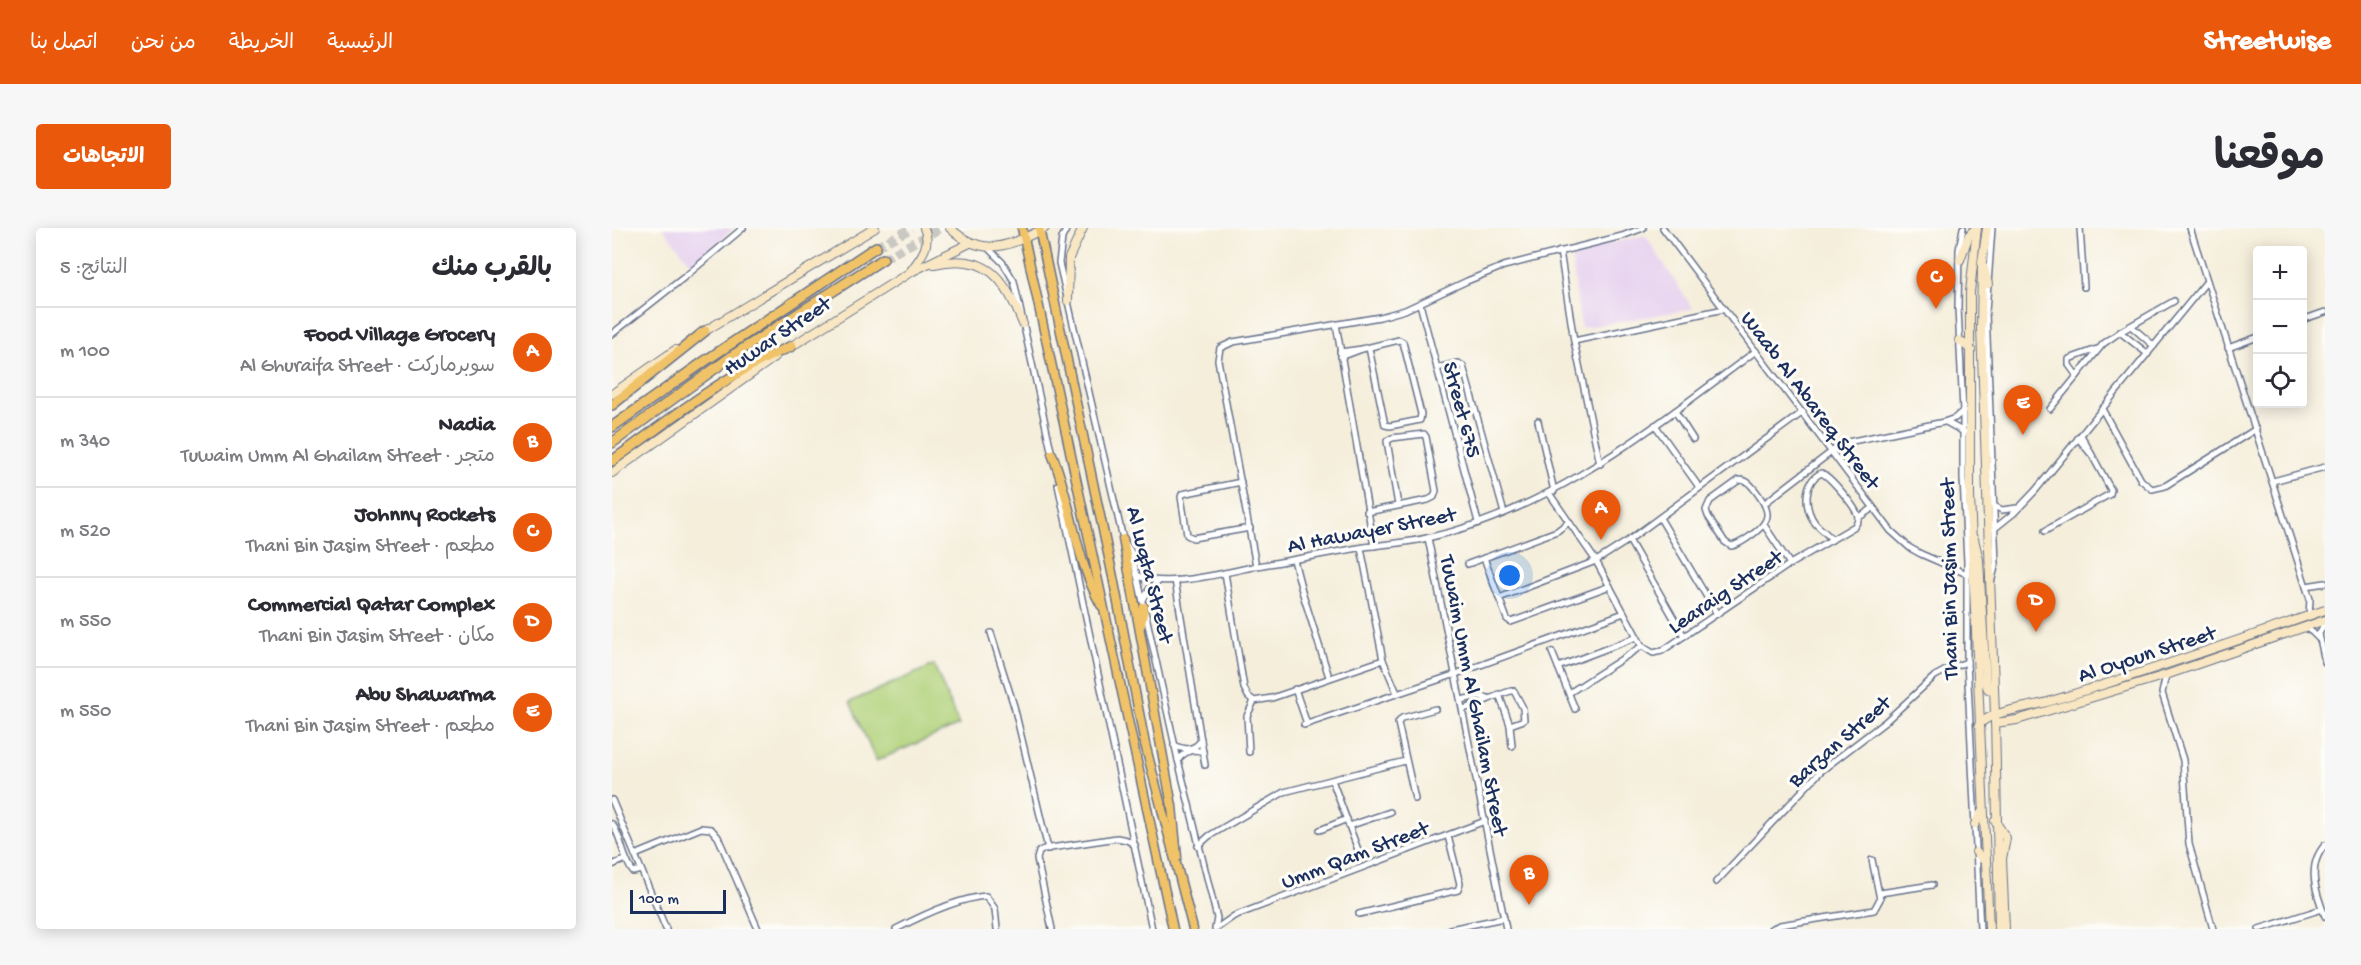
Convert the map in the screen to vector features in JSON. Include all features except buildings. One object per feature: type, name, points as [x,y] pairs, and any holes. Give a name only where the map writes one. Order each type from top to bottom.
[{"type":"highway","name":"Huwar Street","points":[[612,427],[714,355],[876,247]]},
{"type":"highway","name":"Huwar Street","points":[[612,443],[735,354],[883,260]]},
{"type":"highway","points":[[612,405],[705,331]]},
{"type":"highway","points":[[612,460],[731,377],[770,355],[792,346]]},
{"type":"main road","name":"Huwar Street","points":[[612,394],[705,331],[875,228]]},
{"type":"main road","points":[[909,273],[927,248],[928,240],[924,228]]},
{"type":"main road","points":[[950,228],[970,243],[987,248],[1006,245],[1041,229]]},
{"type":"main road","points":[[1022,228],[1173,929]]},
{"type":"main road","points":[[1068,301],[1069,258],[1083,228]]},
{"type":"main road","points":[[1960,260],[1969,236],[1976,228]]},
{"type":"main road","name":"Thani Bin Jasim Street","points":[[1976,228],[1971,272],[1971,535],[1989,929]]},
{"type":"main road","name":"Thani Bin Jasim Street","points":[[1987,228],[1982,262],[1981,328],[1994,700],[1992,718],[1995,821],[2006,838],[2002,859],[2005,929]]},
{"type":"main road","name":"Al Luqta Street","points":[[1041,229],[1145,744],[1193,929]]},
{"type":"main road","name":"Huwar Street","points":[[612,473],[792,346],[909,273],[970,243]]},
{"type":"main road","points":[[924,266],[941,262],[968,261],[988,269],[1006,287],[1023,324]]},
{"type":"main road","points":[[1982,262],[1988,284]]},
{"type":"main road","points":[[1959,340],[1971,350]]},
{"type":"main road","points":[[1963,452],[1971,462]]},
{"type":"main road","points":[[1052,454],[1064,485],[1089,580],[1106,613]]},
{"type":"main road","points":[[1971,535],[1976,543],[1980,560],[1986,684],[1993,690]]},
{"type":"main road","points":[[1123,539],[1174,818],[1178,875]]},
{"type":"main road","points":[[1140,631],[1143,604]]},
{"type":"main road","name":"Al Oyoun Street","points":[[1992,718],[2081,692],[2324,610]]},
{"type":"main road","name":"Al Oyoun Street","points":[[1992,718],[2017,720],[2166,675],[2325,621]]},
{"type":"main road","points":[[1979,725],[1992,718],[1983,704],[1983,637]]},
{"type":"main road","points":[[1994,700],[2005,708],[2018,710]]},
{"type":"main road","points":[[1995,802],[1998,787],[1999,735],[2017,720]]},
{"type":"main road","points":[[1979,747],[1985,744],[1989,746],[1995,764]]},
{"type":"main road","points":[[1975,824],[1983,808]]},
{"type":"main road","points":[[1995,821],[1999,929]]},
{"type":"main road","points":[[1976,852],[1987,864]]},
{"type":"street","points":[[612,334],[743,228]]},
{"type":"street","name":"Al Luqta Street","points":[[1067,228],[1062,238],[1059,263],[1123,539],[1131,552],[1137,574],[1194,832],[1218,922],[1216,929]]},
{"type":"street","points":[[1256,566],[1218,360],[1220,348],[1233,342],[1380,317],[1420,304],[1493,270],[1622,236],[1643,228]]},
{"type":"street","name":"Waab Al Abareq Street","points":[[1663,228],[1891,531],[1910,548],[1967,574]]},
{"type":"street","name":"Thani Bin Jasim Street","points":[[1962,228],[1959,340],[1964,432],[1967,663],[1980,929]]},
{"type":"street","name":"Thani Bin Jasim Street","points":[[1990,584],[1996,564],[1986,312],[1992,228]]},
{"type":"street","points":[[2080,228],[2084,287]]},
{"type":"street","points":[[2190,228],[2306,585],[2310,599],[2309,616]]},
{"type":"street","points":[[987,248],[1009,271],[1014,281],[1152,929]]},
{"type":"street","points":[[1560,251],[1574,341],[1600,464]]},
{"type":"street","points":[[1993,530],[2027,500],[2207,281]]},
{"type":"street","points":[[2050,409],[2098,349],[2120,332],[2174,301]]},
{"type":"street","name":"Street 675","points":[[1420,304],[1478,522]]},
{"type":"street","points":[[1574,341],[1724,309]]},
{"type":"street","points":[[2307,318],[2325,312]]},
{"type":"street","points":[[1336,324],[1374,546]]},
{"type":"street","points":[[2131,326],[2154,346]]},
{"type":"street","points":[[2120,332],[2148,354]]},
{"type":"street","points":[[2228,348],[2253,339]]},
{"type":"street","points":[[1341,354],[1399,340],[1403,342],[1421,414],[1420,420],[1390,426],[1385,424],[1366,349]]},
{"type":"street","points":[[2077,376],[2069,365],[2069,359],[2098,349]]},
{"type":"street","name":"Al Hawayer Street","points":[[1137,574],[1148,580],[1159,582],[1225,573],[1428,538],[1506,512],[1552,492],[1600,464],[1756,351]]},
{"type":"street","points":[[1437,368],[1458,363],[1463,366],[1498,494],[1506,512]]},
{"type":"street","points":[[2102,409],[2141,480],[2152,489],[2165,486],[2256,429]]},
{"type":"street","points":[[1675,411],[1693,439]]},
{"type":"street","points":[[1765,503],[1847,441],[1944,422],[1963,411]]},
{"type":"street","points":[[1499,598],[1596,561],[1660,518],[1803,412]]},
{"type":"street","points":[[1538,421],[1552,492]]},
{"type":"street","points":[[1944,422],[1964,432]]},
{"type":"street","points":[[1655,425],[1699,487]]},
{"type":"street","points":[[1367,510],[1388,507],[1428,500],[1436,494],[1424,434],[1392,438],[1387,441],[1398,505]]},
{"type":"street","points":[[2045,531],[2110,494],[2110,490],[2080,436]]},
{"type":"street","points":[[2273,481],[2325,467]]},
{"type":"street","points":[[1803,473],[1810,482]]},
{"type":"street","points":[[1832,540],[1810,514],[1807,494],[1810,482],[1819,474],[1827,475],[1858,518]]},
{"type":"street","points":[[1741,480],[1749,483],[1765,503],[1767,514],[1764,525],[1739,544],[1731,546],[1725,542],[1706,510],[1710,501],[1741,480]]},
{"type":"street","points":[[1241,482],[1182,495],[1180,497],[1187,535],[1196,537],[1250,528]]},
{"type":"street","name":"Learaig Street","points":[[1552,492],[1596,561],[1642,646],[1648,651],[1658,652],[1790,564],[1855,526],[1858,518],[1873,508]]},
{"type":"street","points":[[1992,505],[2002,510],[2018,507]]},
{"type":"street","points":[[1660,518],[1717,614]]},
{"type":"street","points":[[1468,564],[1557,531],[1569,522]]},
{"type":"street","points":[[1764,525],[1790,564]]},
{"type":"street","name":"Tuwaim Umm Al Ghailam Street","points":[[1428,538],[1506,929]]},
{"type":"street","points":[[1629,540],[1684,636]]},
{"type":"street","points":[[1361,548],[1383,660],[1397,693]]},
{"type":"street","points":[[1484,558],[1507,619],[1512,622],[1610,586]]},
{"type":"street","points":[[1294,560],[1329,677]]},
{"type":"street","points":[[1953,567],[1967,562]]},
{"type":"street","points":[[1225,573],[1244,688],[1254,701],[1272,698],[1383,660]]},
{"type":"street","points":[[1175,580],[1205,765]]},
{"type":"street","points":[[1143,604],[1150,588],[1159,582]]},
{"type":"street","points":[[2306,585],[2325,583]]},
{"type":"street","points":[[2310,599],[2324,610]]},
{"type":"street","points":[[1295,689],[1305,725],[1456,674],[1624,613]]},
{"type":"street","points":[[2325,621],[2319,640],[2325,662]]},
{"type":"street","points":[[2303,627],[2319,640]]},
{"type":"street","points":[[991,633],[1014,706],[1047,849]]},
{"type":"street","points":[[1558,667],[1637,637]]},
{"type":"street","points":[[1619,645],[1626,657]]},
{"type":"street","points":[[1569,693],[1642,646]]},
{"type":"street","points":[[1552,652],[1575,709]]},
{"type":"street","name":"Barzan Street","points":[[1716,882],[1821,771],[1879,727],[1935,676],[1967,663]]},
{"type":"street","points":[[2162,693],[2166,675]]},
{"type":"street","points":[[2146,681],[2155,684],[2162,693],[2183,760],[2189,844],[2213,929]]},
{"type":"street","points":[[1463,708],[1481,704],[1488,698],[1514,691],[1523,708],[1524,720],[1510,725]]},
{"type":"street","points":[[1499,694],[1510,725],[1512,746]]},
{"type":"street","points":[[1461,700],[1479,696],[1488,698]]},
{"type":"street","points":[[1249,752],[1247,717],[1254,701]]},
{"type":"street","points":[[1415,798],[1398,728],[1399,721],[1435,709]]},
{"type":"street","points":[[1178,760],[1196,747],[1201,740]]},
{"type":"street","points":[[1174,745],[1203,752]]},
{"type":"street","points":[[1198,846],[1212,834],[1284,792],[1406,761]]},
{"type":"street","points":[[1332,780],[1361,858]]},
{"type":"street","points":[[612,800],[666,929]]},
{"type":"street","points":[[1349,826],[1390,812]]},
{"type":"street","points":[[1320,830],[1347,819]]},
{"type":"street","name":"Umm Qam Street","points":[[1216,929],[1234,916],[1485,821]]},
{"type":"street","points":[[1118,838],[1126,832],[1131,823]]},
{"type":"street","points":[[612,824],[616,829],[624,860],[633,872],[641,870]]},
{"type":"street","points":[[635,855],[701,828],[711,829],[718,837],[758,929]]},
{"type":"street","points":[[1194,832],[1212,834]]},
{"type":"street","points":[[1359,914],[1458,890],[1460,884],[1448,836]]},
{"type":"street","points":[[1052,929],[1037,859],[1039,852],[1118,838],[1135,845]]},
{"type":"street","points":[[2325,845],[2319,854],[2313,881],[2325,916]]},
{"type":"street","points":[[612,865],[624,860]]},
{"type":"street","points":[[1771,929],[1780,925],[1869,912],[1879,905],[1880,893],[1872,860]]},
{"type":"street","points":[[1880,893],[1932,885]]},
{"type":"street","points":[[896,929],[957,903],[986,896],[995,909],[998,929]]},
{"type":"street","points":[[1215,909],[1225,916],[1234,916]]},
{"type":"street","points":[[2259,929],[2322,909]]},
{"type":"street","points":[[1450,929],[1504,918]]},
{"type":"shaded area","points":[[663,228],[734,228],[692,265]]},
{"type":"shaded area","points":[[1645,235],[1693,309],[1581,328],[1571,253]]},
{"type":"green space","points":[[934,665],[959,725],[876,761],[850,702]]},
{"type":"tunnel","points":[[876,247],[912,228]]},
{"type":"tunnel","points":[[883,259],[941,228]]},
{"type":"place","name":"Johnny Rockets","points":[[1936,309]]},
{"type":"place","name":"Abu Shawarma","points":[[2023,435]]},
{"type":"place","name":"Food Village Grocery","points":[[1601,540]]},
{"type":"place","name":"Commercial Qatar Complex","points":[[2036,632]]},
{"type":"place","name":"Nadia","points":[[1529,905]]}]
